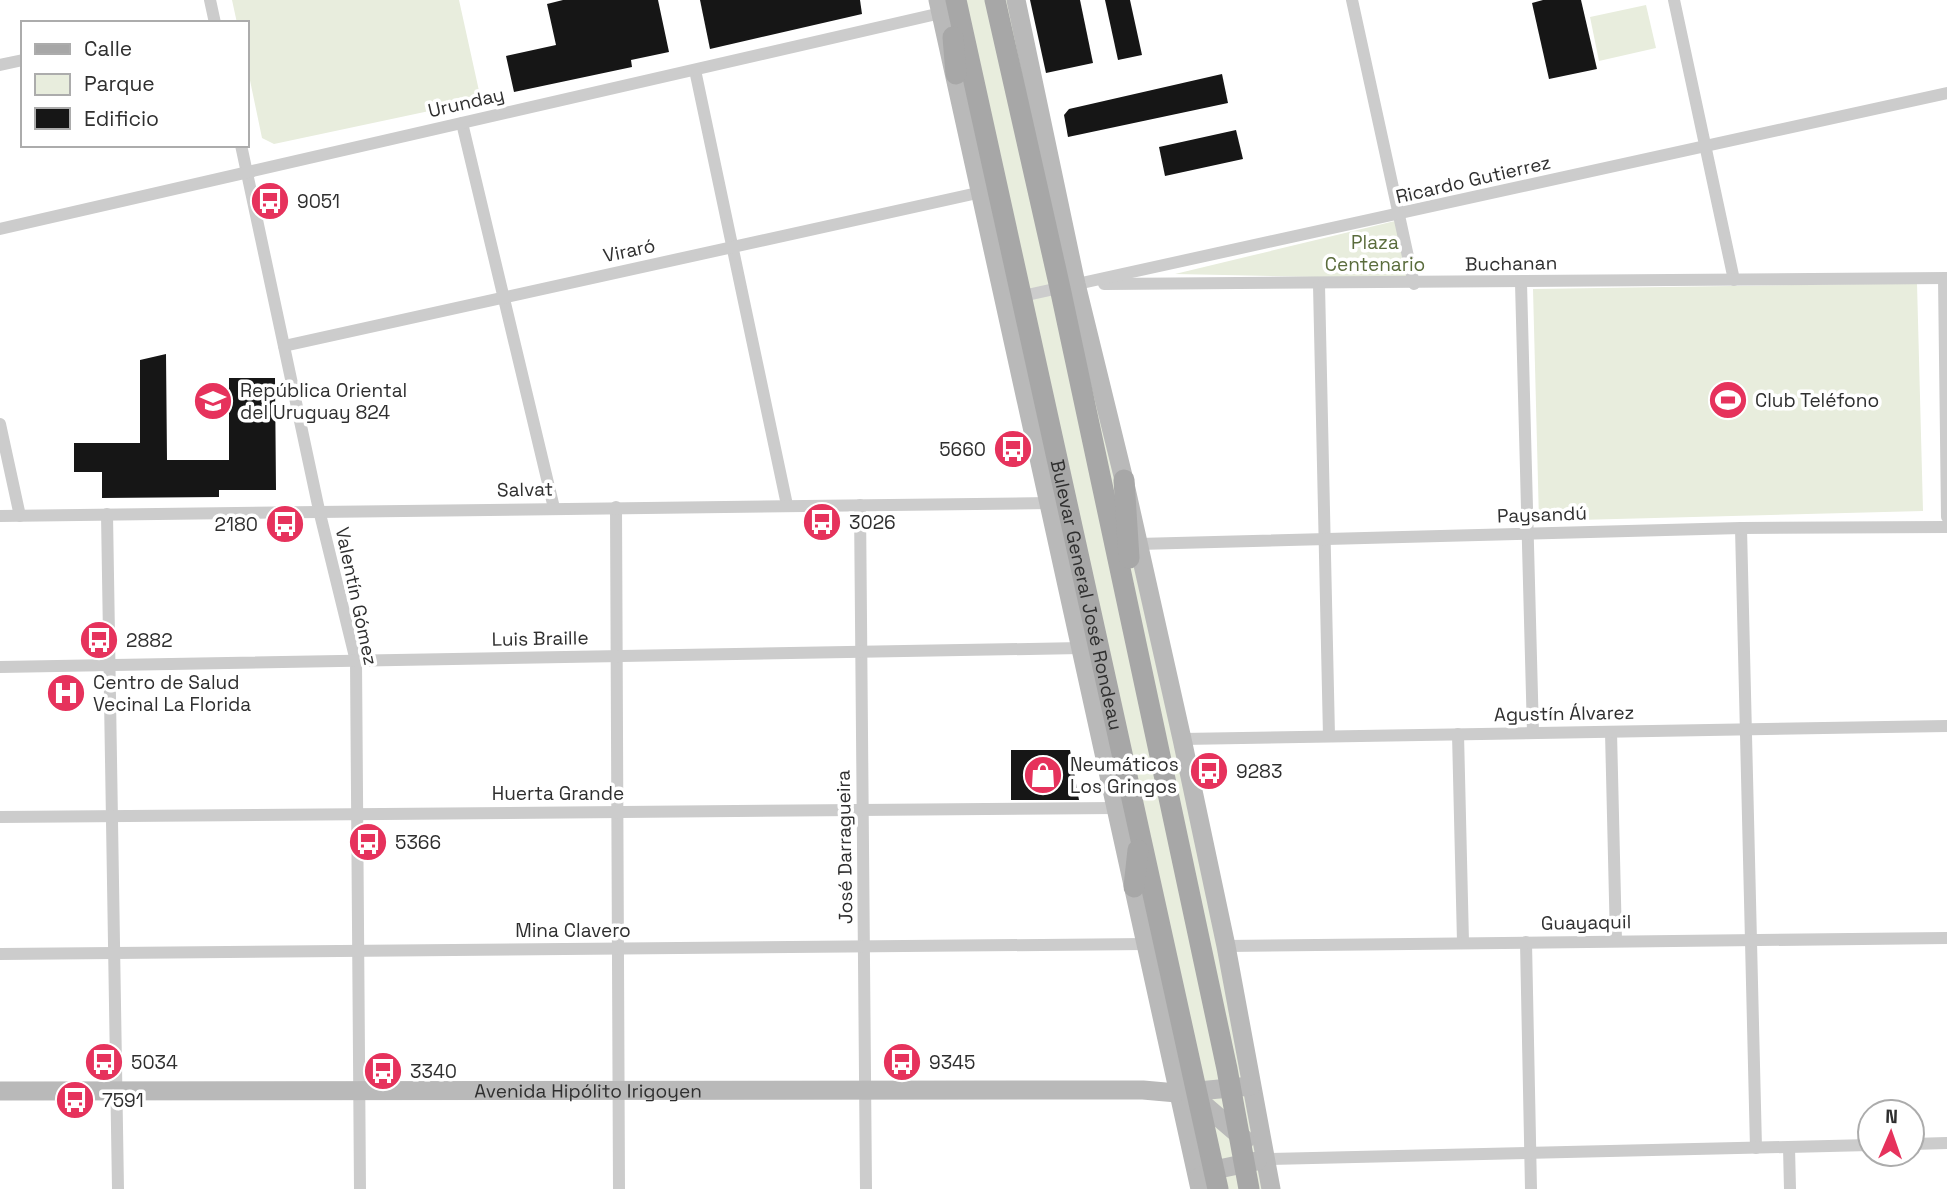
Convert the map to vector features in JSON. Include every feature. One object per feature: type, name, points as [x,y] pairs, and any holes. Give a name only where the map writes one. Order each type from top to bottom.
[{"type":"main road","name":"Bulevar General José Rondeau","points":[[995,0],[1068,286],[1124,480],[1182,739],[1226,946],[1241,1087],[1238,1133],[1249,1189]]},
{"type":"main road","name":"Bulevar General José Rondeau","points":[[1016,0],[1133,627],[1241,1087],[1265,1159],[1271,1189]]},
{"type":"main road","name":"Bulevar General José Rondeau","points":[[946,3],[1201,1097],[1208,1181]]},
{"type":"main road","points":[[946,3],[956,74]]},
{"type":"main road","name":"Bulevar General José Rondeau","points":[[956,74],[982,192],[1014,298],[1050,503],[1177,1093],[1208,1181]]},
{"type":"main road","points":[[1124,480],[1133,627]]},
{"type":"main road","points":[[1134,887],[1140,831]]},
{"type":"main road","points":[[1177,1093],[1201,1097],[1241,1087]]},
{"type":"main road","name":"Avenida Hipólito Irigoyen","points":[[0,1091],[1177,1093]]},
{"type":"main road","points":[[1201,1097],[1265,1159]]},
{"type":"main road","points":[[1208,1181],[1243,1163],[1265,1159]]},
{"type":"street","points":[[210,0],[210,21]]},
{"type":"street","points":[[1352,0],[1414,284]]},
{"type":"street","points":[[1674,0],[1734,280]]},
{"type":"street","name":"Urunday","points":[[0,229],[695,70],[946,3]]},
{"type":"street","points":[[0,65],[21,60]]},
{"type":"street","points":[[695,70],[787,505]]},
{"type":"street","name":"Ricardo Gutierrez","points":[[1014,298],[1068,286],[1144,276],[1399,215],[1947,93]]},
{"type":"street","points":[[462,123],[554,508]]},
{"type":"street","name":"Valentín Gómez","points":[[241,147],[319,510],[356,661],[360,1189]]},
{"type":"street","name":"Viraró","points":[[284,346],[982,192]]},
{"type":"street","name":"Buchanan","points":[[1144,276],[1319,285],[1946,278]]},
{"type":"street","points":[[1946,278],[1947,517]]},
{"type":"street","points":[[1521,283],[1533,733]]},
{"type":"street","points":[[1319,285],[1329,736]]},
{"type":"street","points":[[0,424],[20,516]]},
{"type":"street","name":"Salvat","points":[[0,516],[1050,503]]},
{"type":"street","name":"José Darragueira","points":[[860,505],[866,1189]]},
{"type":"street","points":[[616,507],[619,1189]]},
{"type":"street","points":[[107,514],[118,1189]]},
{"type":"street","name":"Paysandú","points":[[1138,544],[1741,528],[1947,527]]},
{"type":"street","points":[[1741,528],[1756,1148]]},
{"type":"street","name":"Luis Braille","points":[[0,667],[1081,648]]},
{"type":"street","name":"Agustín Álvarez","points":[[1182,739],[1947,726]]},
{"type":"street","points":[[1611,732],[1616,941]]},
{"type":"street","points":[[1458,734],[1463,942]]},
{"type":"street","name":"Huerta Grande","points":[[0,817],[1116,808]]},
{"type":"street","name":"Guayaquil","points":[[1226,946],[1947,938]]},
{"type":"street","points":[[1526,942],[1531,1189]]},
{"type":"street","name":"Mina Clavero","points":[[0,954],[1146,944]]},
{"type":"street","points":[[1926,1144],[1947,1143]]},
{"type":"street","points":[[1265,1159],[1856,1145]]},
{"type":"street","points":[[1789,1147],[1790,1189]]},
{"type":"green space","points":[[232,0],[459,0],[481,100],[274,144],[262,138],[248,71],[248,21],[237,21]]},
{"type":"green space","points":[[938,0],[1016,0],[1271,1189],[1200,1189]]},
{"type":"green space","points":[[1646,5],[1656,48],[1599,61],[1590,17]]},
{"type":"green space","name":"Plaza Centenario","points":[[1395,221],[1408,279],[1175,274]]},
{"type":"green space","name":"Club Teléfono","points":[[1917,283],[1923,511],[1539,521],[1533,289]]},
{"type":"building","points":[[563,0],[658,0],[669,52],[631,60],[632,67],[514,92],[506,56],[556,45],[547,4]]},
{"type":"building","points":[[700,0],[860,0],[862,14],[710,49]]},
{"type":"building","points":[[1030,0],[1080,0],[1093,63],[1046,73]]},
{"type":"building","points":[[1105,0],[1130,0],[1142,55],[1118,60]]},
{"type":"building","points":[[1543,0],[1581,0],[1597,69],[1549,79],[1532,3]]},
{"type":"building","points":[[1222,74],[1228,103],[1068,137],[1064,115],[1069,109]]},
{"type":"building","points":[[1236,130],[1243,159],[1165,176],[1159,147]]},
{"type":"building","points":[[166,354],[167,460],[229,460],[229,378],[275,378],[276,490],[219,490],[219,497],[102,498],[102,472],[74,472],[74,443],[140,443],[140,360]]},
{"type":"building","points":[[1011,750],[1070,750],[1079,800],[1011,800]]},
{"type":"place","name":"9051","points":[[270,201]]},
{"type":"place","name":"Club Teléfono","points":[[1728,400]]},
{"type":"place","name":"República Oriental del Uruguay 824","points":[[213,401]]},
{"type":"place","name":"5660","points":[[1013,449]]},
{"type":"place","name":"3026","points":[[822,522]]},
{"type":"place","name":"2180","points":[[285,524]]},
{"type":"place","name":"2882","points":[[99,640]]},
{"type":"place","name":"Centro de Salud Vecinal La Florida","points":[[66,693]]},
{"type":"place","name":"9283","points":[[1209,771]]},
{"type":"place","name":"Neumáticos Los Gringos","points":[[1043,775]]},
{"type":"place","name":"5366","points":[[368,842]]},
{"type":"place","name":"5034","points":[[104,1062]]},
{"type":"place","name":"9345","points":[[902,1062]]},
{"type":"place","name":"3340","points":[[383,1071]]},
{"type":"place","name":"7591","points":[[75,1100]]}]
